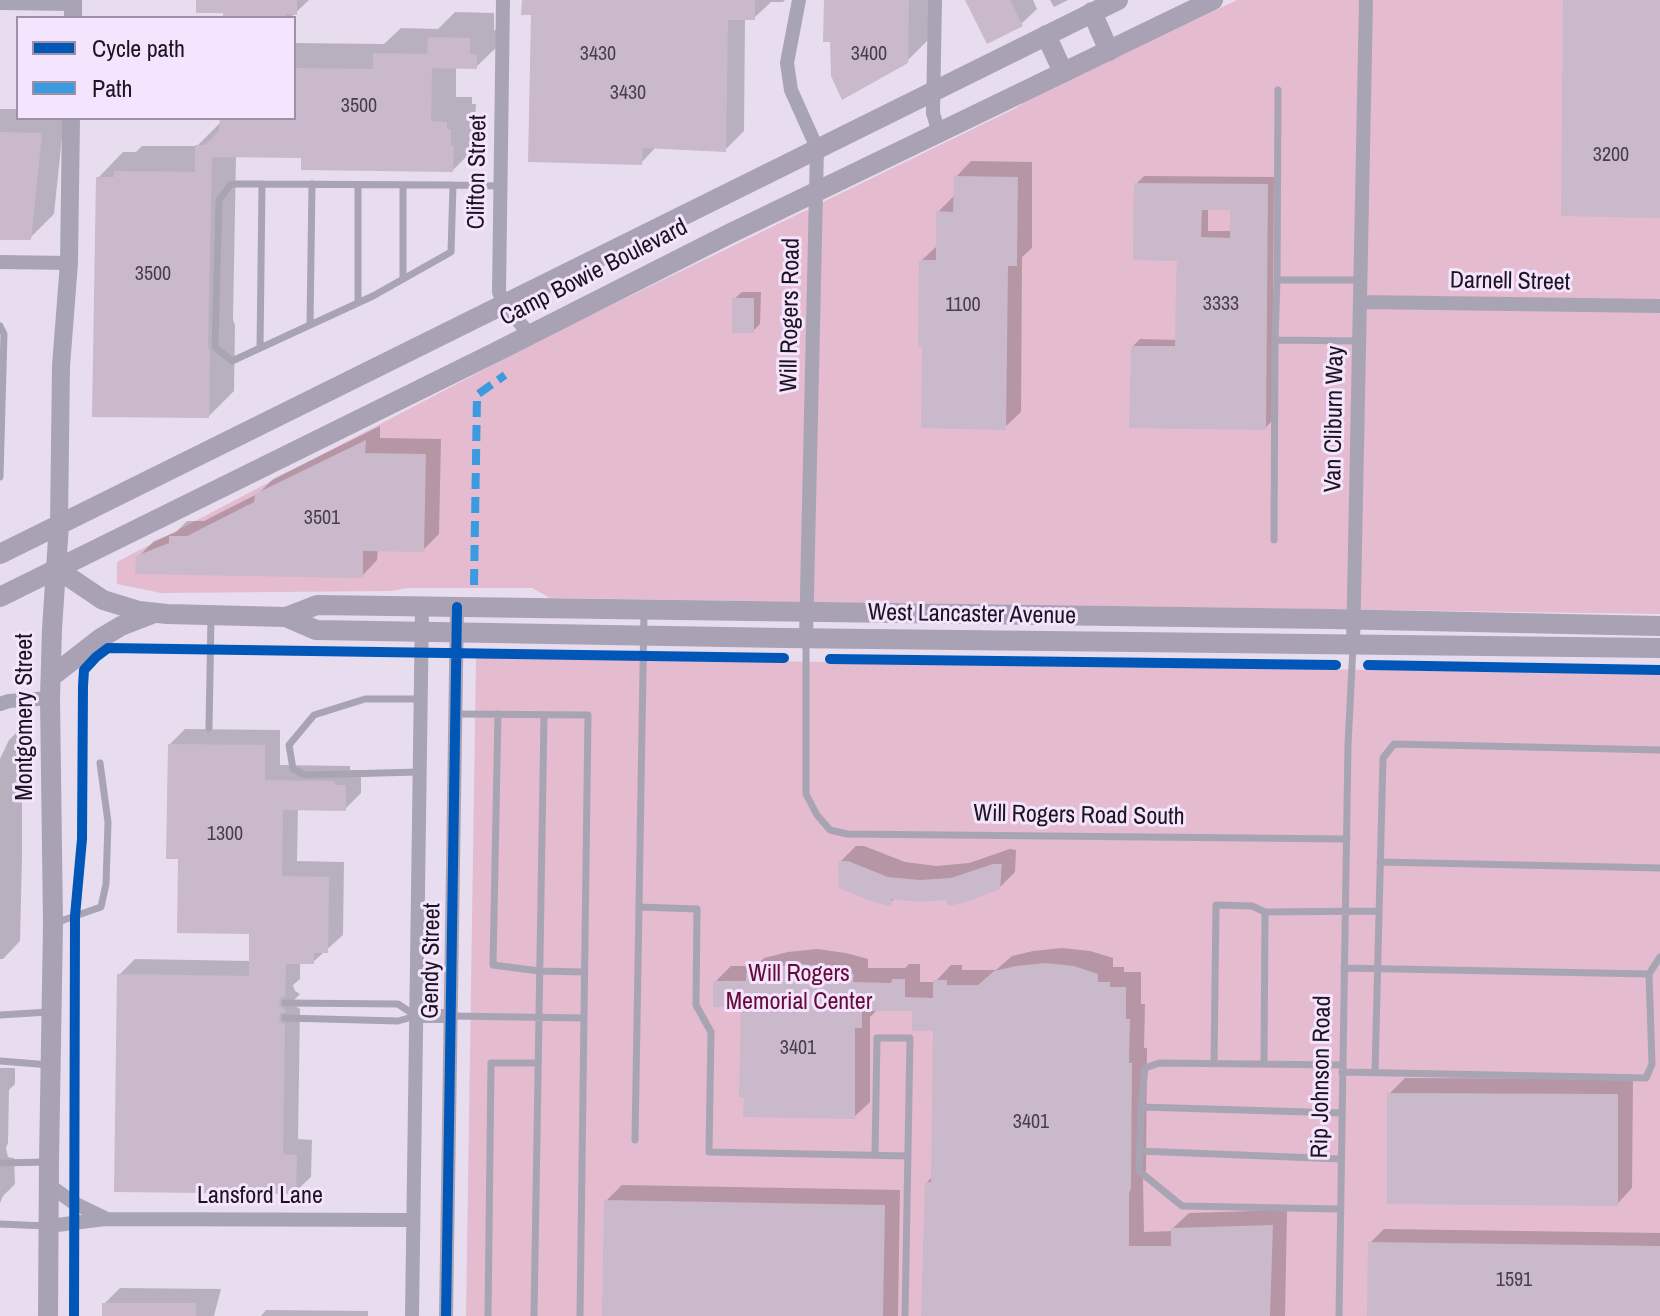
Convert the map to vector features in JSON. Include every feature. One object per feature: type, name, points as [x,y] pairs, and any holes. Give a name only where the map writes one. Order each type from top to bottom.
[{"type":"main road","name":"Camp Bowie Boulevard","points":[[0,554],[1118,0]]},
{"type":"main road","name":"Camp Bowie Boulevard","points":[[0,597],[729,234],[1213,0]]},
{"type":"main road","points":[[1092,12],[1109,51]]},
{"type":"main road","points":[[1046,35],[1063,72]]},
{"type":"main road","name":"Montgomery Street","points":[[48,1316],[53,924],[50,698],[59,524]]},
{"type":"main road","name":"West Lancaster Avenue","points":[[57,569],[103,600],[139,611],[286,617],[316,630],[1660,648]]},
{"type":"main road","name":"West Lancaster Avenue","points":[[286,617],[317,605],[1660,626]]},
{"type":"main road","points":[[51,677],[101,638],[121,626],[156,613]]},
{"type":"street","name":"Clifton Street","points":[[503,0],[499,286],[504,304]]},
{"type":"street","name":"Will Rogers Road","points":[[799,0],[787,63],[791,90],[817,148],[806,638]]},
{"type":"street","points":[[935,0],[933,113],[939,133]]},
{"type":"street","name":"Van Cliburn Way","points":[[1353,646],[1366,0]]},
{"type":"street","points":[[0,3],[73,7]]},
{"type":"street","name":"Montgomery Street","points":[[59,524],[61,366],[69,263],[71,120]]},
{"type":"street","points":[[0,262],[69,263]]},
{"type":"street","name":"Darnell Street","points":[[1360,302],[1660,306]]},
{"type":"street","points":[[504,304],[530,335]]},
{"type":"street","name":"Gendy Street","points":[[412,1316],[422,607]]},
{"type":"street","name":"Gendy Street","points":[[446,1316],[457,607]]},
{"type":"street","points":[[0,704],[50,698]]},
{"type":"street","points":[[416,1016],[451,1016]]},
{"type":"street","name":"Lansford Lane","points":[[49,1185],[74,1203],[105,1219]]},
{"type":"street","name":"Lansford Lane","points":[[49,1226],[105,1219],[413,1220]]},
{"type":"lane","points":[[1274,540],[1278,90]]},
{"type":"lane","points":[[453,185],[451,252],[358,303],[232,361],[215,347],[219,200],[231,184],[453,185],[500,186]]},
{"type":"lane","points":[[260,348],[262,184]]},
{"type":"lane","points":[[310,324],[312,184]]},
{"type":"lane","points":[[358,185],[358,303]]},
{"type":"lane","points":[[403,185],[403,279]]},
{"type":"lane","points":[[1277,280],[1360,280]]},
{"type":"lane","points":[[0,326],[4,334],[0,477]]},
{"type":"lane","points":[[1275,340],[1359,341]]},
{"type":"lane","points":[[635,1140],[644,610]]},
{"type":"lane","points":[[209,728],[211,615]]},
{"type":"lane","name":"Will Rogers Road South","points":[[806,638],[806,794],[817,815],[830,830],[847,834],[1347,839]]},
{"type":"lane","name":"Van Cliburn Way","points":[[1347,839],[1353,646]]},
{"type":"lane","points":[[419,772],[305,775],[293,769],[289,745],[314,715],[365,699],[420,699]]},
{"type":"lane","points":[[456,714],[588,715],[580,1316]]},
{"type":"lane","points":[[498,714],[493,965],[539,971],[584,972]]},
{"type":"lane","points":[[534,1316],[544,715]]},
{"type":"lane","points":[[1375,1072],[1383,758],[1394,744],[1660,750]]},
{"type":"lane","points":[[53,924],[101,907],[107,871],[108,822],[100,763]]},
{"type":"lane","name":"Rip Johnson Road","points":[[1339,1316],[1347,839]]},
{"type":"lane","points":[[1380,862],[1660,868]]},
{"type":"lane","points":[[1214,1064],[1216,905],[1252,906],[1265,912],[1379,911]]},
{"type":"lane","points":[[640,907],[697,909],[696,1005],[711,1032],[709,1152],[908,1156]]},
{"type":"lane","points":[[1264,1064],[1265,912]]},
{"type":"lane","points":[[1340,1209],[1182,1206],[1139,1171],[1145,1068],[1159,1063],[1264,1064],[1375,1072],[1646,1078],[1652,1064],[1649,974],[1660,957]]},
{"type":"lane","points":[[1344,968],[1649,974]]},
{"type":"lane","points":[[285,1003],[398,1004],[416,1016]]},
{"type":"lane","points":[[0,1015],[51,1012]]},
{"type":"lane","points":[[285,1018],[398,1021],[416,1016]]},
{"type":"lane","points":[[451,1016],[584,1018]]},
{"type":"lane","points":[[875,1155],[877,1038],[910,1038],[905,1316]]},
{"type":"lane","points":[[0,1061],[50,1065]]},
{"type":"lane","points":[[488,1316],[491,1063],[538,1063]]},
{"type":"lane","points":[[1141,1107],[1342,1113]]},
{"type":"lane","points":[[1139,1151],[1341,1159]]},
{"type":"lane","points":[[0,1163],[49,1162]]},
{"type":"lane","points":[[0,1224],[49,1226]]},
{"type":"green space","points":[[1237,0],[1660,0],[1660,614],[550,598],[532,588],[161,593],[117,584],[117,562],[550,335]]},
{"type":"green space","name":"Will Rogers Memorial Center","points":[[476,657],[1660,674],[1660,1316],[466,1316]]},
{"type":"building","points":[[196,0],[297,0],[297,15],[223,16],[223,13],[196,13]]},
{"type":"building","points":[[522,0],[755,0],[755,20],[728,20],[726,152],[643,148],[642,165],[528,162],[531,15],[521,15]]},
{"type":"building","points":[[824,0],[909,0],[908,63],[842,100],[831,76],[830,42],[823,42]]},
{"type":"building","points":[[965,0],[1010,0],[1023,26],[987,44]]},
{"type":"building","points":[[1563,0],[1660,0],[1660,218],[1561,216]]},
{"type":"building","points":[[428,37],[470,38],[470,54],[477,55],[477,69],[432,68],[431,121],[447,122],[447,129],[451,129],[453,172],[301,170],[301,158],[212,157],[209,418],[92,417],[96,177],[114,177],[114,171],[195,172],[195,145],[205,145],[219,131],[220,120],[296,120],[296,68],[373,69],[373,53],[427,54]]},
{"type":"building","points":[[0,132],[42,133],[31,240],[0,240]]},
{"type":"building","points":[[954,176],[1018,177],[1017,266],[1008,266],[1006,430],[921,428],[919,260],[936,260],[936,211],[953,212]]},
{"type":"building","points":[[1134,183],[1268,184],[1266,430],[1129,428],[1131,346],[1175,346],[1177,261],[1133,260]],"holes":[[[1202,210],[1230,210],[1230,238],[1201,237]]]},
{"type":"building","points":[[732,298],[754,298],[754,333],[732,333]]},
{"type":"building","points":[[366,440],[365,453],[426,454],[424,552],[363,551],[363,578],[135,574],[136,556],[169,543],[169,536],[187,536],[254,502],[255,494]]},
{"type":"building","points":[[168,744],[265,745],[265,780],[335,781],[335,785],[346,785],[346,811],[283,810],[282,876],[329,877],[328,953],[314,953],[314,964],[286,964],[285,996],[279,1002],[285,1010],[279,1019],[285,1024],[283,1154],[297,1155],[296,1194],[114,1192],[117,974],[249,976],[249,934],[177,933],[178,859],[166,859]]},
{"type":"building","points":[[838,861],[848,861],[888,877],[920,880],[951,878],[1002,864],[1000,889],[948,906],[946,900],[919,902],[892,899],[891,906],[839,888]]},
{"type":"building","points":[[1045,963],[1074,966],[1098,974],[1098,982],[1110,982],[1110,987],[1126,987],[1126,1019],[1130,1019],[1129,1063],[1132,1063],[1129,1246],[1171,1246],[1171,1228],[1273,1225],[1270,1316],[921,1316],[925,1182],[931,1182],[933,1031],[912,1031],[912,1011],[862,1011],[862,1028],[855,1028],[855,1119],[743,1117],[744,1098],[739,1097],[741,1007],[713,1007],[713,981],[746,981],[746,973],[800,964],[854,974],[853,982],[891,983],[892,979],[905,979],[905,997],[933,998],[933,980],[947,980],[947,985],[978,985],[994,971]]},
{"type":"building","points":[[1387,1093],[1618,1094],[1618,1206],[1387,1204]]},
{"type":"building","points":[[604,1200],[885,1205],[883,1316],[602,1316]]},
{"type":"building","points":[[1368,1242],[1660,1246],[1660,1316],[1367,1316]]},
{"type":"building","points":[[102,1303],[196,1303],[196,1316],[102,1316]]},
{"type":"marked path","points":[[474,585],[477,395],[505,375]]},
{"type":"cycle path","points":[[446,1316],[457,607]]},
{"type":"cycle path","points":[[74,1316],[75,916],[82,839],[84,670],[96,657],[108,648],[784,658]]},
{"type":"cycle path","points":[[830,659],[1336,665]]},
{"type":"cycle path","points":[[1368,665],[1660,670]]}]
